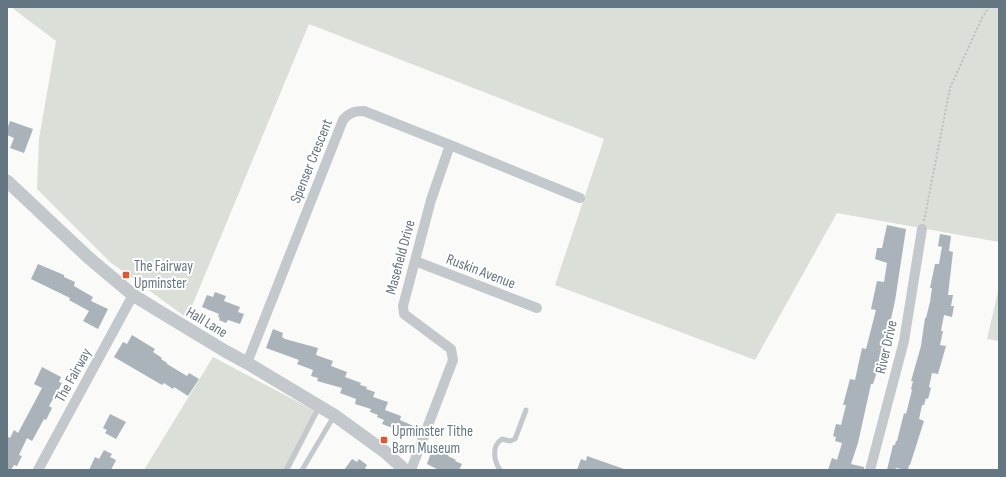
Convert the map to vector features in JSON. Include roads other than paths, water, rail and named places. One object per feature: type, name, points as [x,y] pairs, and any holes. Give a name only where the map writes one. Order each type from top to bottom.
[{"type":"street","name":"Spenser Crescent","points":[[247,363],[343,120],[349,113],[364,111],[580,198]]},
{"type":"street","name":"Masefield Drive","points":[[411,470],[453,360],[451,349],[404,314],[403,306],[431,200],[450,145]]},
{"type":"street","name":"Hall Lane","points":[[7,181],[89,258],[133,295],[205,340],[247,363],[334,415],[384,452],[405,470]]},
{"type":"street","name":"River Drive","points":[[870,470],[904,341],[922,229]]},
{"type":"street","name":"Ruskin Avenue","points":[[415,261],[537,308]]},
{"type":"street","name":"The Fairway","points":[[38,470],[133,295]]},
{"type":"lane","points":[[286,470],[319,406]]},
{"type":"lane","points":[[500,470],[494,457],[498,444],[502,439],[515,439],[526,410]]},
{"type":"lane","points":[[302,470],[334,415]]},
{"type":"place","name":"The Fairway Upminster","points":[[126,275]]},
{"type":"place","name":"Upminster Tithe Barn Museum","points":[[384,440]]}]
